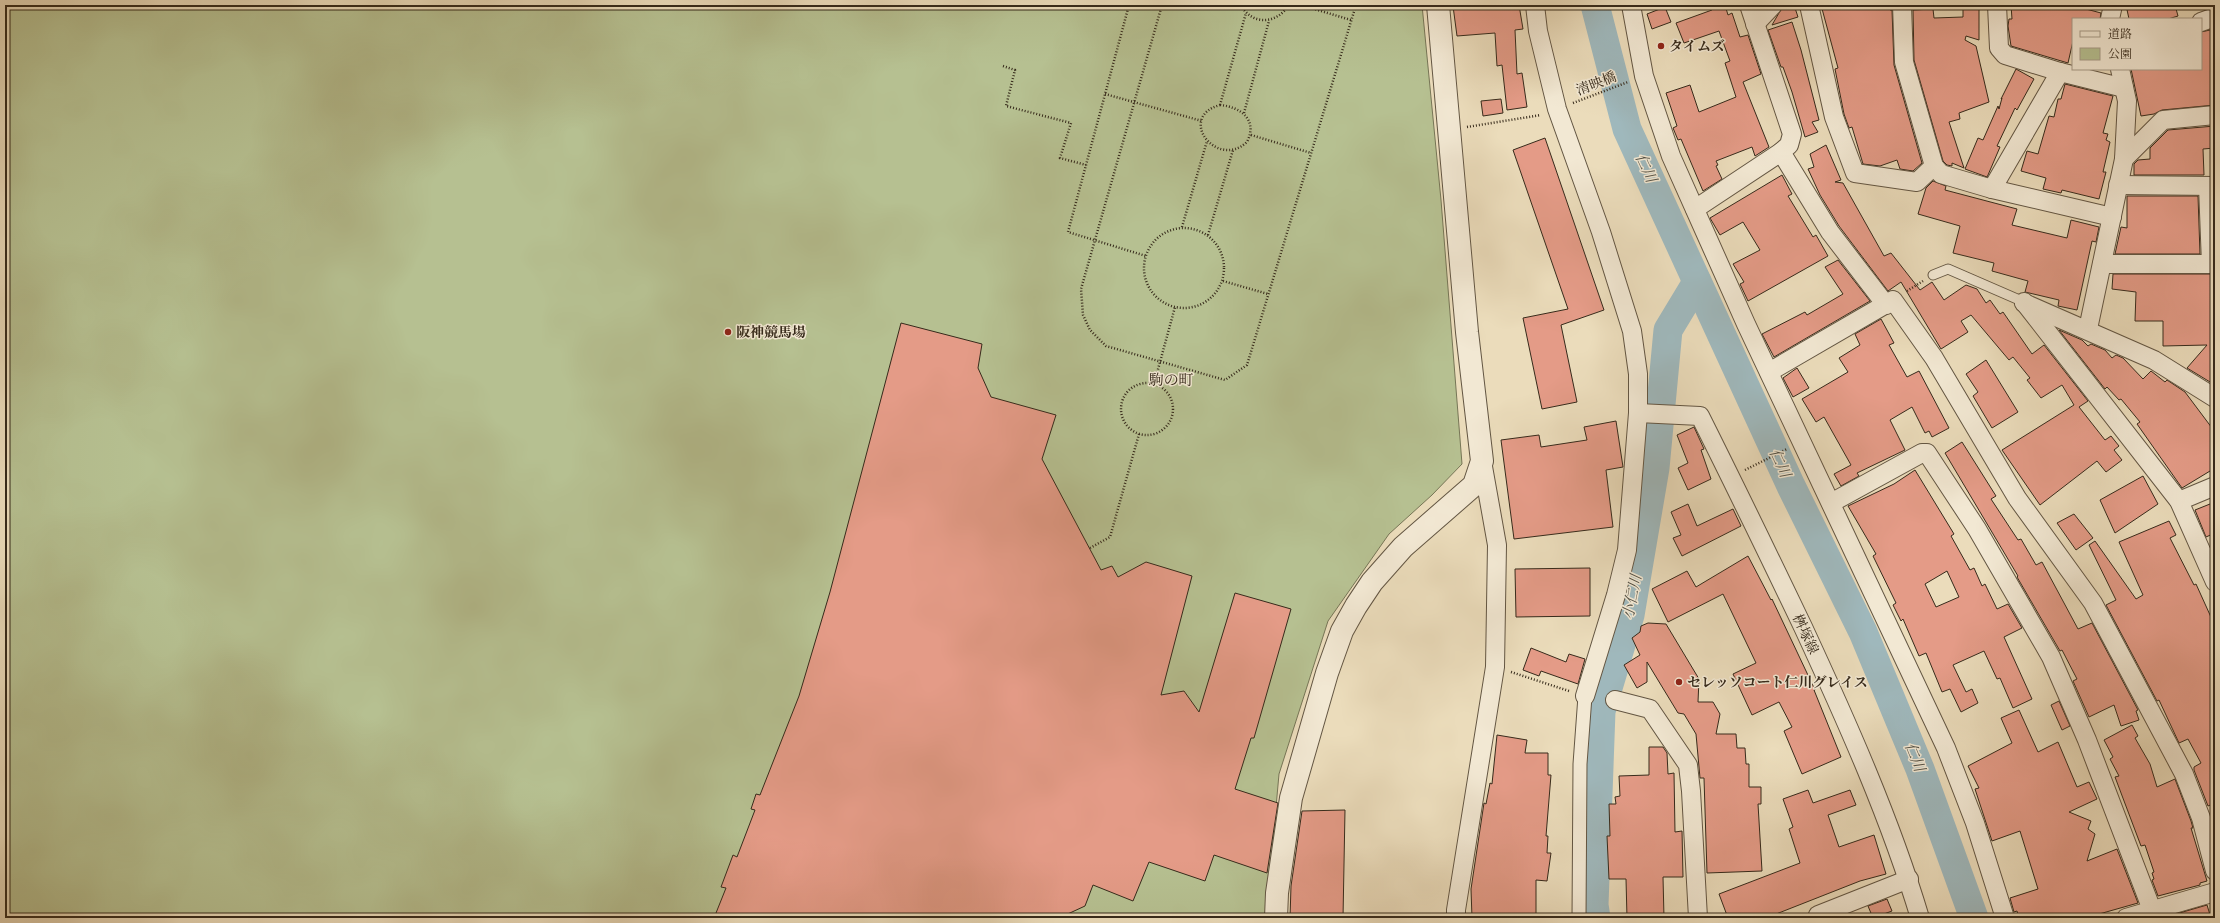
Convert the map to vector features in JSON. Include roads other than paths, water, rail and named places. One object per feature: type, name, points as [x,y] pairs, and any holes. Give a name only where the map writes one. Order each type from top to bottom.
[{"type":"street","points":[[1438,5],[1467,332],[1482,461],[1497,545],[1495,667],[1456,910],[1456,918]]},
{"type":"street","points":[[1534,5],[1538,31],[1564,108],[1632,331],[1638,374],[1641,413],[1627,550],[1616,595],[1585,696],[1580,764],[1579,918]]},
{"type":"street","points":[[1631,5],[1644,76],[1671,156],[1769,372],[1946,748],[1975,823],[2005,918]]},
{"type":"street","points":[[1695,209],[1781,152],[1789,145],[1792,134],[1749,5]]},
{"type":"street","points":[[1755,24],[1773,5]]},
{"type":"street","points":[[1809,5],[1834,116],[1855,173],[1917,182],[1934,166]]},
{"type":"street","points":[[1902,5],[1904,62],[1934,166],[1941,174],[1992,189],[2112,217]]},
{"type":"street","points":[[1997,5],[1999,48],[2005,55],[2060,72],[2124,88]]},
{"type":"street","points":[[2110,18],[2113,5]]},
{"type":"street","points":[[2202,22],[2215,17]]},
{"type":"street","points":[[2088,329],[2124,159],[2127,101],[2120,70]]},
{"type":"street","points":[[1992,189],[2060,72]]},
{"type":"street","points":[[2124,159],[2163,120],[2215,115]]},
{"type":"street","points":[[1781,152],[1830,232],[1886,305]]},
{"type":"street","points":[[2102,264],[2213,264],[2212,186],[2118,185]]},
{"type":"street","points":[[1769,372],[1893,300],[1934,358],[2017,498],[2093,603],[2184,774],[2201,818],[2215,872]]},
{"type":"street","points":[[2024,302],[2088,329],[2154,360],[2215,398]]},
{"type":"street","points":[[2024,302],[2179,501],[2215,582]]},
{"type":"street","name":"桝塚線","points":[[1641,413],[1700,416],[1743,502],[1848,722],[1909,879],[1920,918]]},
{"type":"street","points":[[1831,503],[1922,452],[1927,453],[1977,529],[2051,657],[2087,740],[2154,914]]},
{"type":"street","points":[[1276,918],[1277,893],[1292,798],[1327,673],[1342,631],[1372,582],[1402,547],[1474,485],[1482,461]]},
{"type":"street","points":[[2179,501],[2215,486]]},
{"type":"street","points":[[1614,700],[1650,709],[1688,764],[1692,791],[1698,918]]},
{"type":"street","points":[[1819,918],[1818,915],[1909,879]]},
{"type":"street","points":[[2126,918],[2154,914],[2215,892]]},
{"type":"lane","points":[[1933,275],[1948,270],[2024,302]]},
{"type":"waterway","name":"仁川","points":[[1595,5],[1627,129],[1791,486],[1863,632],[1920,769],[1974,918]]},
{"type":"waterway","name":"小仁川","points":[[1596,918],[1594,905],[1601,711],[1630,615],[1655,468],[1668,330],[1697,282]]},
{"type":"place","name":"タイムズ","points":[[1661,46]]},
{"type":"place","name":"阪神競馬場","points":[[728,332]]},
{"type":"place","name":"セレッソコート仁川グレイス","points":[[1679,682]]},
{"type":"district","name":"駒の町","points":[[1171,380]]}]
